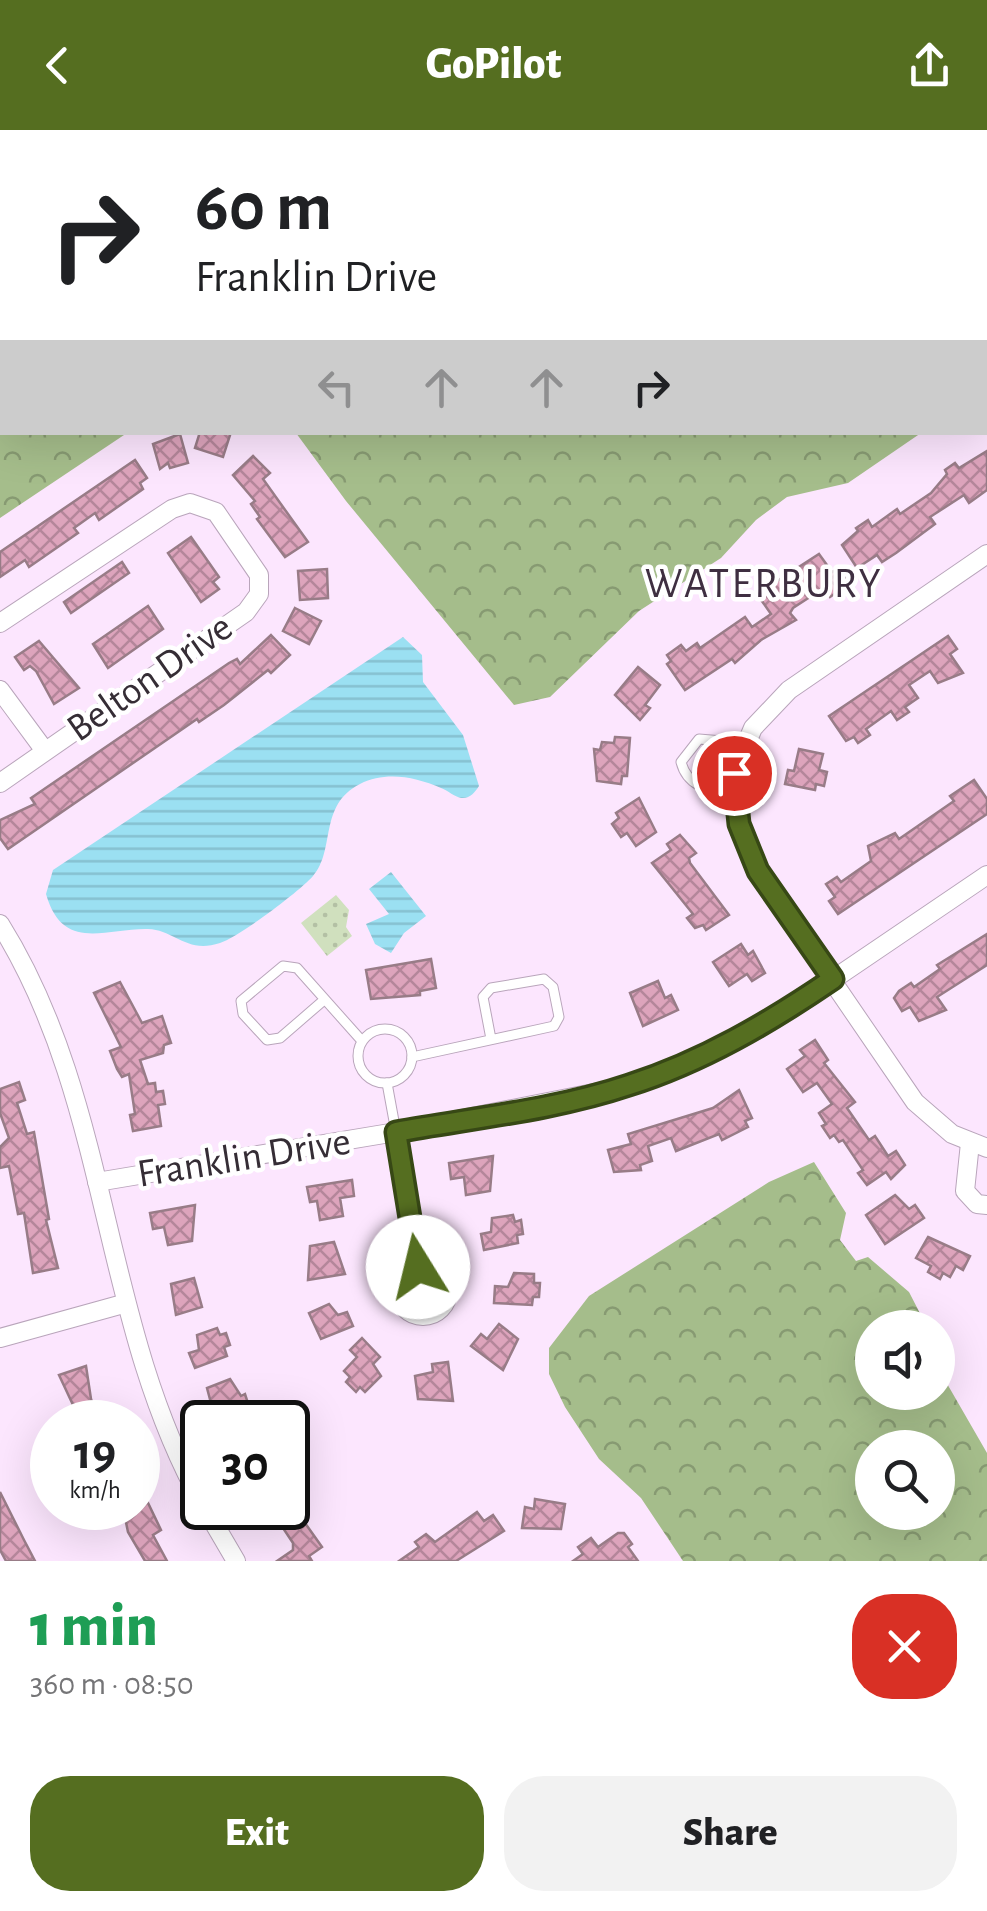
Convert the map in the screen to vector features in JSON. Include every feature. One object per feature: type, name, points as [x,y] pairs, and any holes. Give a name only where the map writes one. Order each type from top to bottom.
[{"type":"street","name":"Belton Drive","points":[[0,623],[172,509],[190,503],[216,512],[258,575],[259,594],[246,612],[0,783]]},
{"type":"street","points":[[987,554],[789,690],[753,728],[734,773],[739,824],[758,871],[915,1102],[939,1126],[979,1145],[965,1192],[977,1204],[987,1205]]},
{"type":"street","name":"Belton Drive","points":[[0,690],[45,751]]},
{"type":"street","name":"Franklin Drive","points":[[97,1182],[396,1132],[628,1086],[698,1057],[788,1010],[987,875]]},
{"type":"street","points":[[0,924],[44,1002],[76,1088],[124,1304],[157,1404],[180,1454]]},
{"type":"street","points":[[396,1132],[418,1267]]},
{"type":"street","points":[[0,1338],[124,1304]]},
{"type":"street","points":[[218,1530],[236,1561]]},
{"type":"lane","points":[[736,795],[699,787],[685,775],[682,762],[699,739],[746,744]]},
{"type":"lane","points":[[324,1000],[280,1038],[267,1040],[243,1014],[241,1001],[283,966],[297,968],[362,1041]]},
{"type":"lane","points":[[412,1057],[491,1040],[554,1026],[559,1017],[553,986],[544,978],[491,988],[483,997],[491,1040]]},
{"type":"lane","points":[[393,1030],[407,1040],[412,1057],[407,1072],[387,1083],[372,1080],[362,1070],[358,1056],[362,1041],[376,1031],[393,1030]]},
{"type":"lane","points":[[387,1083],[396,1132]]},
{"type":"green space","points":[[0,435],[124,435],[0,518]]},
{"type":"green space","points":[[297,435],[918,435],[848,483],[787,497],[756,520],[721,558],[639,611],[550,697],[514,705],[346,501]]},
{"type":"green space","points":[[336,895],[349,910],[346,927],[352,936],[327,956],[301,923]]},
{"type":"green space","points":[[814,1162],[846,1213],[840,1240],[856,1261],[868,1257],[909,1292],[918,1310],[855,1310],[855,1410],[955,1410],[955,1397],[987,1453],[987,1561],[683,1561],[641,1498],[599,1459],[549,1374],[549,1348],[589,1296],[769,1182]]},
{"type":"water","points":[[403,637],[422,655],[423,682],[463,735],[479,786],[472,795],[461,798],[411,778],[380,778],[360,784],[338,804],[324,854],[313,876],[269,913],[220,943],[198,946],[148,929],[87,933],[63,924],[46,894],[53,870]]},
{"type":"water","points":[[391,872],[426,916],[404,933],[391,953],[375,944],[366,924],[389,914],[369,889]]},
{"type":"building","points":[[180,435],[188,463],[170,468],[168,463],[160,469],[153,444]]},
{"type":"building","points":[[199,435],[230,435],[223,457],[195,448]]},
{"type":"building","points":[[987,451],[987,490],[969,503],[964,495],[930,517],[935,524],[882,562],[877,555],[857,568],[842,545],[858,531],[856,528],[868,520],[872,527],[897,509],[900,514],[931,493],[947,474],[945,470],[955,463],[959,468]]},
{"type":"building","points":[[253,456],[270,473],[263,479],[308,542],[285,557],[257,519],[260,517],[251,504],[255,501],[233,475]]},
{"type":"building","points":[[135,460],[147,478],[140,483],[143,489],[99,520],[95,513],[74,528],[78,533],[29,567],[25,560],[0,577],[0,552]]},
{"type":"building","points":[[191,537],[219,577],[213,582],[219,589],[201,602],[168,553]]},
{"type":"building","points":[[819,554],[832,572],[839,568],[847,581],[843,588],[830,597],[826,590],[813,595],[793,608],[790,613],[796,620],[761,640],[735,663],[732,659],[685,690],[667,664],[671,661],[667,655],[681,645],[686,651],[697,643],[700,648],[745,617],[752,627],[771,614],[757,594]]},
{"type":"building","points":[[122,562],[129,573],[71,613],[64,602]]},
{"type":"building","points":[[327,569],[328,598],[300,600],[298,571]]},
{"type":"building","points":[[148,606],[163,629],[108,668],[93,644]]},
{"type":"building","points":[[295,608],[321,621],[309,644],[283,631]]},
{"type":"building","points":[[271,635],[290,655],[271,673],[268,670],[224,705],[199,722],[197,719],[8,849],[0,838],[0,820],[35,804],[31,798],[229,663],[237,659],[240,664]]},
{"type":"building","points":[[948,636],[957,649],[950,654],[963,673],[938,683],[930,671],[909,685],[918,698],[905,707],[909,712],[897,720],[891,711],[866,729],[870,735],[858,743],[854,737],[846,741],[829,716]]},
{"type":"building","points":[[39,641],[79,688],[54,704],[36,671],[30,666],[24,670],[15,657]]},
{"type":"building","points":[[638,667],[660,685],[645,705],[650,708],[640,720],[615,695]]},
{"type":"building","points":[[615,737],[630,738],[627,776],[622,776],[621,784],[597,781],[594,749],[600,750],[602,742],[614,743]]},
{"type":"building","points":[[799,749],[823,754],[819,770],[827,772],[824,786],[816,784],[815,790],[785,784],[788,770],[794,771]]},
{"type":"building","points":[[974,780],[987,799],[987,814],[838,914],[829,901],[835,897],[826,884],[837,877],[841,882],[871,861],[868,846],[895,833],[899,839],[954,801],[950,796]]},
{"type":"building","points":[[639,798],[656,832],[636,846],[627,833],[621,837],[612,824],[619,818],[616,813]]},
{"type":"building","points":[[680,835],[696,853],[689,858],[690,863],[729,915],[706,930],[703,925],[695,928],[687,918],[693,914],[652,863],[671,850],[667,844]]},
{"type":"building","points":[[987,934],[987,965],[937,997],[946,1010],[919,1021],[910,1007],[902,1011],[894,998],[899,991],[911,983],[914,987],[940,969],[937,965]]},
{"type":"building","points":[[741,944],[748,955],[753,951],[765,973],[752,981],[747,974],[729,986],[713,962]]},
{"type":"building","points":[[431,959],[436,988],[420,991],[420,995],[371,999],[366,970]]},
{"type":"building","points":[[658,981],[665,998],[671,995],[678,1010],[643,1026],[630,993]]},
{"type":"building","points":[[120,982],[142,1023],[162,1016],[171,1043],[164,1045],[163,1053],[140,1060],[148,1084],[155,1083],[156,1092],[163,1091],[165,1104],[158,1105],[161,1126],[133,1131],[130,1115],[135,1114],[129,1074],[122,1077],[110,1051],[121,1047],[94,993]]},
{"type":"building","points":[[815,1040],[828,1060],[824,1063],[855,1102],[847,1108],[869,1140],[875,1136],[888,1156],[896,1151],[905,1165],[891,1179],[886,1172],[867,1185],[858,1173],[863,1170],[843,1140],[839,1142],[834,1135],[830,1138],[822,1126],[826,1124],[819,1113],[832,1104],[817,1083],[803,1092],[787,1069],[805,1056],[800,1050]]},
{"type":"building","points":[[19,1082],[25,1100],[17,1103],[27,1134],[34,1132],[49,1219],[46,1220],[58,1268],[33,1273],[24,1213],[18,1214],[9,1166],[0,1168],[0,1147],[9,1138],[0,1113],[0,1089]]},
{"type":"building","points":[[739,1090],[752,1118],[745,1121],[748,1127],[722,1140],[719,1134],[676,1151],[671,1138],[648,1146],[652,1161],[640,1165],[641,1170],[614,1172],[608,1150],[631,1144],[628,1134],[713,1108]]},
{"type":"building","points":[[493,1156],[490,1191],[466,1195],[464,1177],[451,1179],[449,1163]]},
{"type":"building","points":[[352,1180],[354,1196],[340,1198],[343,1216],[320,1220],[317,1201],[310,1202],[307,1187]]},
{"type":"building","points":[[895,1195],[909,1209],[915,1205],[924,1218],[885,1244],[866,1215]]},
{"type":"building","points":[[195,1205],[192,1241],[168,1245],[164,1227],[153,1229],[150,1213]]},
{"type":"building","points":[[513,1215],[515,1222],[521,1220],[523,1234],[517,1235],[518,1243],[484,1250],[481,1234],[491,1232],[492,1218]]},
{"type":"building","points":[[928,1237],[970,1256],[963,1270],[956,1266],[950,1277],[943,1273],[940,1279],[928,1272],[931,1266],[916,1258]]},
{"type":"building","points":[[334,1242],[345,1274],[308,1280],[310,1246]]},
{"type":"building","points":[[514,1273],[534,1274],[534,1283],[540,1283],[539,1297],[533,1297],[532,1305],[494,1303],[495,1286],[508,1287]]},
{"type":"building","points":[[194,1278],[202,1307],[176,1315],[171,1284]]},
{"type":"building","points":[[329,1304],[338,1315],[347,1312],[353,1326],[321,1339],[309,1313]]},
{"type":"building","points":[[499,1324],[518,1339],[503,1370],[471,1346],[481,1334],[487,1339]]},
{"type":"building","points":[[217,1328],[220,1335],[226,1333],[230,1345],[224,1347],[227,1356],[195,1368],[189,1353],[199,1350],[197,1335]]},
{"type":"building","points":[[362,1338],[380,1357],[373,1364],[381,1376],[365,1392],[360,1387],[356,1392],[346,1382],[350,1377],[344,1371],[357,1357],[350,1350]]},
{"type":"building","points":[[448,1362],[453,1401],[418,1399],[415,1376],[433,1372],[432,1364]]},
{"type":"building","points":[[86,1366],[91,1400],[71,1400],[59,1375]]},
{"type":"building","points":[[230,1379],[247,1400],[210,1400],[207,1388]]},
{"type":"building","points":[[0,1492],[35,1561],[6,1561],[0,1550]]},
{"type":"building","points":[[535,1499],[565,1504],[561,1529],[522,1528],[525,1507],[534,1509]]},
{"type":"building","points":[[477,1512],[484,1521],[493,1515],[504,1531],[456,1561],[399,1561],[419,1547],[415,1542],[426,1534],[435,1542]]},
{"type":"building","points":[[160,1528],[161,1530],[153,1535],[167,1561],[145,1561],[128,1532]]},
{"type":"building","points":[[284,1530],[310,1530],[322,1547],[309,1556],[312,1561],[277,1561],[293,1550]]},
{"type":"building","points":[[624,1533],[632,1544],[628,1547],[638,1561],[573,1561],[583,1554],[578,1547],[591,1538],[598,1547]]},
{"type":"district","name":"WATERBURY","points":[[764,584]]},
{"type":"route","points":[[418,1267],[396,1132],[628,1086],[698,1057],[788,1010],[833,979],[758,871],[739,824],[734,773]]}]
